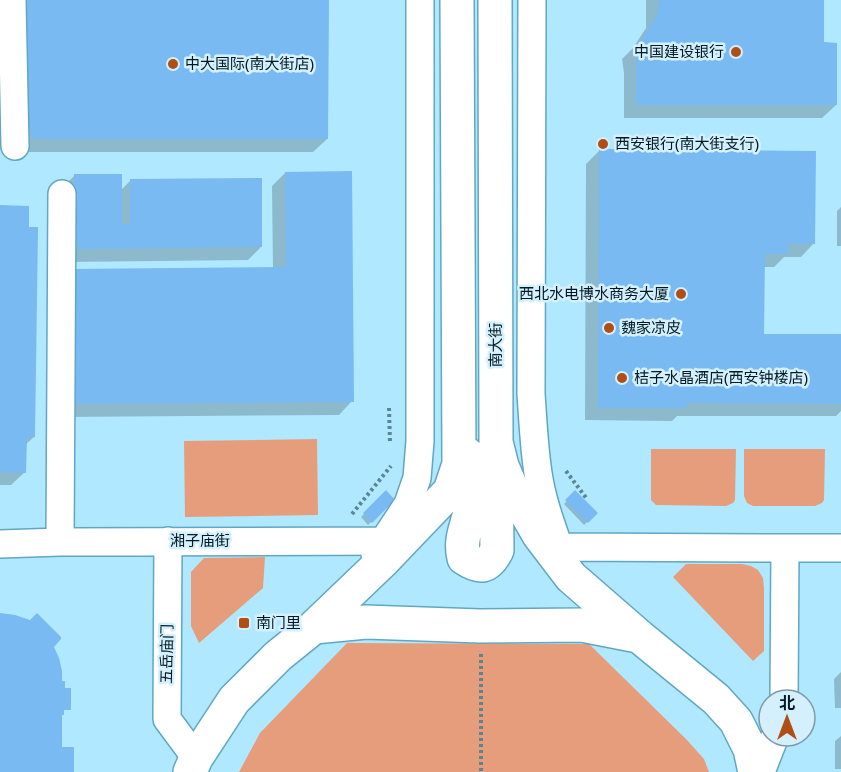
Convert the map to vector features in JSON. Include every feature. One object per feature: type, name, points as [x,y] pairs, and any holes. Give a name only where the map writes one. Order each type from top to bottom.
[{"type":"main road","points":[[193,765],[234,700],[278,656],[314,627],[383,561],[392,541],[450,490],[459,464],[457,0]]},
{"type":"main road","name":"南大街","points":[[495,0],[496,442],[502,466],[511,487],[571,577],[716,699],[736,721],[750,749],[755,772]]},
{"type":"main road","points":[[459,420],[471,475],[471,507],[461,548],[464,558],[478,565],[487,564],[497,550],[496,442]]},
{"type":"main road","points":[[314,627],[366,622],[480,626],[582,625],[640,637]]},
{"type":"street","points":[[12,0],[15,146]]},
{"type":"street","points":[[392,541],[417,478],[420,441],[420,0]]},
{"type":"street","points":[[532,0],[531,394],[533,441],[548,518],[549,541],[841,548]]},
{"type":"street","points":[[60,542],[62,194]]},
{"type":"street","name":"五岳庙门","points":[[168,541],[166,719],[193,765]]},
{"type":"street","name":"湘子庙街","points":[[0,544],[392,541]]},
{"type":"street","points":[[784,548],[784,688]]},
{"type":"street","points":[[760,772],[770,748]]},
{"type":"path","points":[[389,408],[391,453]]},
{"type":"path","points":[[331,541],[391,465]]},
{"type":"path","points":[[562,466],[587,499]]},
{"type":"path","points":[[480,626],[481,772]]},
{"type":"shaded area","points":[[317,439],[318,515],[185,517],[184,441]]},
{"type":"shaded area","points":[[651,449],[736,449],[735,500],[726,506],[656,505],[651,500]]},
{"type":"shaded area","points":[[744,449],[825,449],[824,500],[815,506],[753,506],[747,503],[744,496]]},
{"type":"shaded area","points":[[265,557],[263,588],[199,643],[191,626],[191,572],[204,558]]},
{"type":"shaded area","points":[[686,564],[742,564],[758,570],[763,578],[764,588],[764,651],[753,661],[673,577]]},
{"type":"shaded area","points":[[347,643],[589,644],[687,740],[704,759],[709,772],[239,772],[260,733]]},
{"type":"building","name":"中大国际(南大街店)","points":[[18,0],[329,0],[328,139],[36,139],[17,128]]},
{"type":"building","name":"中国建设银行","points":[[659,0],[824,0],[824,42],[837,43],[837,105],[636,105],[635,44],[639,44],[658,13]]},
{"type":"building","name":"西北水电博水商务大厦","points":[[599,149],[816,151],[815,244],[789,244],[789,254],[765,254],[764,334],[841,334],[841,404],[687,403],[686,408],[598,408]]},
{"type":"building","points":[[352,171],[354,402],[72,404],[71,269],[286,267],[285,172]]},
{"type":"building","points":[[74,174],[122,174],[122,224],[130,224],[130,179],[262,178],[262,247],[77,249],[77,241],[74,241]]},
{"type":"building","points":[[0,205],[29,206],[29,227],[38,227],[35,437],[27,437],[26,473],[0,472]]},
{"type":"building","points":[[386,490],[395,500],[372,523],[363,513]]},
{"type":"building","points":[[575,490],[598,513],[588,523],[565,500]]},
{"type":"building","points":[[0,613],[30,620],[37,613],[61,637],[54,647],[59,658],[62,681],[65,681],[65,688],[71,688],[71,710],[64,710],[64,715],[62,715],[62,747],[74,747],[74,772],[0,772]]},
{"type":"place","name":"中国建设银行","points":[[736,52]]},
{"type":"place","name":"中大国际(南大街店)","points":[[173,64]]},
{"type":"place","name":"西安银行(南大街支行)","points":[[603,144]]},
{"type":"place","name":"西北水电博水商务大厦","points":[[681,294]]},
{"type":"place","name":"魏家凉皮","points":[[609,328]]},
{"type":"place","name":"桔子水晶酒店(西安钟楼店)","points":[[622,378]]},
{"type":"place","name":"南门里","points":[[244,623]]}]
